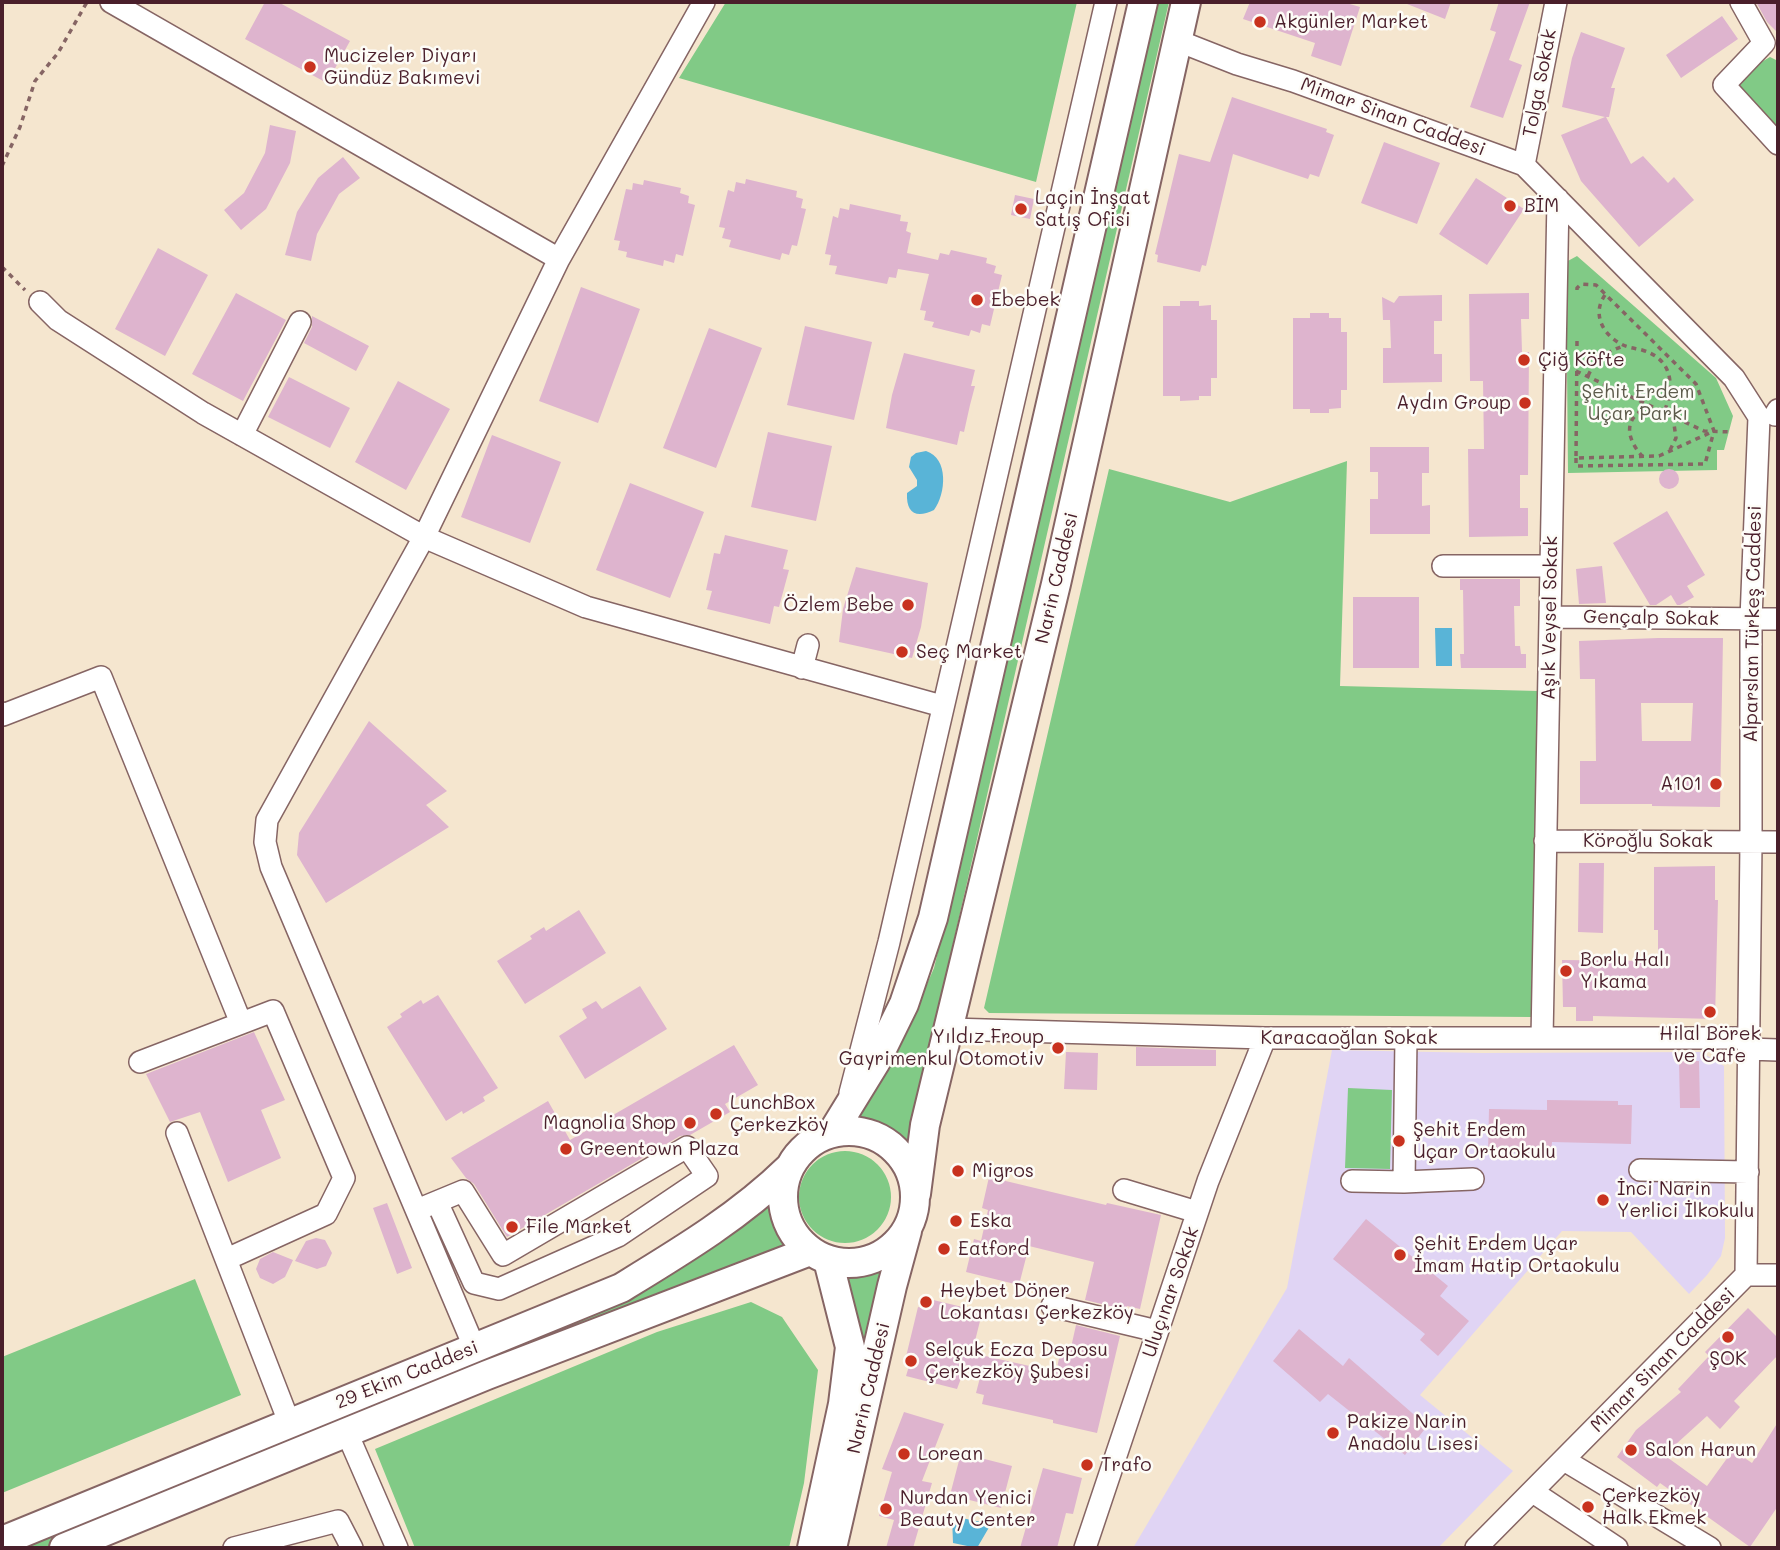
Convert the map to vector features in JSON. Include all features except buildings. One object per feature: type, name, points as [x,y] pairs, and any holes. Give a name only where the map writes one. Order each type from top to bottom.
[{"type":"main road","points":[[832,1133],[875,1063],[904,1004],[933,918],[1143,2]]},
{"type":"main road","name":"Narin Caddesi","points":[[916,1194],[925,1125],[1056,584],[1186,2]]},
{"type":"main road","points":[[852,1131],[871,1134],[888,1143],[902,1157],[912,1175],[916,1194],[914,1212],[908,1228],[897,1243],[882,1255],[855,1263],[819,1256],[797,1238],[787,1222],[783,1204],[783,1185],[789,1168],[800,1152],[815,1140],[832,1133],[852,1131]]},
{"type":"main road","name":"29 Ekim Caddesi","points":[[2,1541],[621,1287],[680,1252],[720,1224],[764,1192],[789,1168]]},
{"type":"main road","name":"Narin Caddesi","points":[[832,1548],[892,1286],[908,1228]]},
{"type":"main road","name":"Narin Caddesi","points":[[812,1548],[843,1404],[850,1347],[819,1256]]},
{"type":"main road","name":"29 Ekim Caddesi","points":[[64,1548],[101,1541],[347,1433],[500,1370],[819,1256]]},
{"type":"street","points":[[111,2],[559,259]]},
{"type":"street","points":[[475,1349],[427,1206],[271,867],[265,842],[267,820],[424,537],[559,259],[704,2]]},
{"type":"street","points":[[847,1108],[1107,2]]},
{"type":"street","name":"Tolga Sokak","points":[[1524,165],[1556,2]]},
{"type":"street","points":[[1741,2],[1771,46],[1724,85],[1778,144]]},
{"type":"street","name":"Mimar Sinan Caddesi","points":[[1176,40],[1524,165],[1588,230]]},
{"type":"street","name":"Aşık Veysel Sokak","points":[[1542,1038],[1558,199]]},
{"type":"street","name":"Alparslan Türkeş Caddesi","points":[[1588,230],[1772,414],[1751,619],[1749,1085]]},
{"type":"street","points":[[40,302],[58,320],[203,414],[424,537],[586,607],[942,706]]},
{"type":"street","points":[[242,435],[300,322]]},
{"type":"street","points":[[1443,566],[1550,566]]},
{"type":"street","name":"Gençalp Sokak","points":[[1551,617],[1778,619]]},
{"type":"street","points":[[802,668],[808,645]]},
{"type":"street","points":[[2,713],[3,715],[101,677],[241,1024]]},
{"type":"street","name":"Köroğlu Sokak","points":[[1545,841],[1778,842]]},
{"type":"street","points":[[140,1062],[273,1011],[344,1178],[326,1214],[227,1259]]},
{"type":"street","name":"Karacaoğlan Sokak","points":[[950,1029],[1265,1038],[1542,1038],[1748,1044],[1778,1050]]},
{"type":"street","name":"Uluçınar Sokak","points":[[1085,1548],[1208,1181],[1265,1038]]},
{"type":"street","points":[[1404,1182],[1406,1038]]},
{"type":"street","name":"Mimar Sinan Caddesi","points":[[1476,1548],[1746,1275],[1749,1085]]},
{"type":"street","points":[[177,1133],[289,1422]]},
{"type":"street","points":[[687,1147],[707,1176],[618,1236],[499,1289],[474,1283],[427,1206],[463,1191],[503,1255],[687,1147]]},
{"type":"street","points":[[1640,1170],[1748,1171]]},
{"type":"street","points":[[1352,1181],[1473,1180]]},
{"type":"street","points":[[1124,1194],[1196,1217]]},
{"type":"street","points":[[1746,1275],[1778,1275]]},
{"type":"street","points":[[1052,1306],[1157,1331]]},
{"type":"street","points":[[347,1433],[397,1548]]},
{"type":"street","points":[[1564,1460],[1710,1548]]},
{"type":"street","points":[[1533,1492],[1617,1548]]},
{"type":"street","points":[[234,1548],[338,1521],[352,1548]]},
{"type":"path","points":[[2,166],[20,127],[35,81],[58,53],[88,2]]},
{"type":"path","points":[[2,267],[8,276],[40,302]]},
{"type":"path","points":[[1577,302],[1577,288],[1581,284],[1596,285],[1696,384],[1714,431],[1705,464],[1576,466],[1577,329]]},
{"type":"path","points":[[1605,294],[1600,302],[1599,319],[1613,339],[1623,346],[1640,349],[1661,360],[1667,370],[1671,396],[1664,412]]},
{"type":"path","points":[[1588,376],[1597,359],[1606,352],[1623,346]]},
{"type":"path","points":[[1554,360],[1704,430],[1732,432]]},
{"type":"path","points":[[1643,457],[1631,439],[1630,423],[1632,418],[1653,407]]},
{"type":"path","points":[[1670,452],[1676,438],[1672,416]]},
{"type":"path","points":[[1576,458],[1659,456],[1714,431]]},
{"type":"shaded area","points":[[1332,1050],[1483,1053],[1701,1052],[1724,1066],[1725,1238],[1721,1256],[1689,1294],[1631,1232],[1562,1231],[1420,1395],[1513,1471],[1438,1548],[1133,1548],[1287,1288]]},
{"type":"green space","points":[[726,2],[1077,2],[1036,182],[679,78]]},
{"type":"green space","points":[[1158,2],[1169,2],[927,1057],[907,1142],[901,1144],[885,1132],[856,1119],[901,1044],[934,968],[1004,676]]},
{"type":"green space","points":[[1770,57],[1778,61],[1778,128],[1736,84],[1753,67]]},
{"type":"green space","name":"Şehit Erdem Uçar Parkı","points":[[1577,256],[1716,378],[1733,416],[1724,450],[1717,450],[1717,470],[1568,473],[1566,262]]},
{"type":"green space","points":[[1347,461],[1340,686],[1538,691],[1531,1017],[989,1013],[984,1008],[1109,469],[1230,502]]},
{"type":"green space","points":[[1348,1088],[1392,1090],[1390,1169],[1345,1168]]},
{"type":"green space","points":[[845,1151],[862,1155],[877,1165],[887,1180],[891,1197],[887,1214],[877,1229],[862,1239],[845,1243],[828,1239],[813,1229],[803,1214],[799,1197],[803,1180],[813,1165],[828,1155]]},
{"type":"green space","points":[[777,1190],[782,1223],[799,1249],[51,1548],[2,1548],[624,1293]]},
{"type":"green space","points":[[879,1265],[880,1284],[840,1464],[858,1327],[842,1276]]},
{"type":"green space","points":[[195,1279],[241,1395],[2,1493],[2,1357]]},
{"type":"green space","points":[[751,1302],[782,1317],[818,1370],[804,1483],[789,1548],[415,1548],[375,1449],[657,1332]]},
{"type":"water","points":[[926,451],[939,461],[943,486],[934,510],[917,514],[910,510],[907,500],[907,493],[917,486],[917,480],[909,467],[911,457]]},
{"type":"water","points":[[1435,628],[1452,628],[1452,666],[1436,666]]},
{"type":"water","points":[[952,1516],[991,1524],[977,1548],[953,1543]]},
{"type":"place","name":"Akgünler Market","points":[[1260,22]]},
{"type":"place","name":"Mucizeler Diyarı Gündüz Bakımevi","points":[[310,67]]},
{"type":"place","name":"BİM","points":[[1510,206]]},
{"type":"place","name":"Laçin İnşaat Satış Ofisi","points":[[1021,209]]},
{"type":"place","name":"Ebebek","points":[[977,300]]},
{"type":"place","name":"Çiğ Köfte","points":[[1524,360]]},
{"type":"place","name":"Aydın Group","points":[[1525,403]]},
{"type":"place","name":"Özlem Bebe","points":[[908,605]]},
{"type":"place","name":"Seç Market","points":[[902,652]]},
{"type":"place","name":"A101","points":[[1716,784]]},
{"type":"place","name":"Borlu Halı Yıkama","points":[[1566,971]]},
{"type":"place","name":"Hilal Börek ve Cafe","points":[[1710,1012]]},
{"type":"place","name":"Yıldız Froup Gayrimenkul Otomotiv","points":[[1058,1048]]},
{"type":"place","name":"LunchBox Çerkezköy","points":[[716,1114]]},
{"type":"place","name":"Magnolia Shop","points":[[690,1123]]},
{"type":"place","name":"Şehit Erdem Uçar Ortaokulu","points":[[1399,1141]]},
{"type":"place","name":"Greentown Plaza","points":[[566,1149]]},
{"type":"place","name":"Migros","points":[[958,1171]]},
{"type":"place","name":"İnci Narin Yerlici İlkokulu","points":[[1603,1200]]},
{"type":"place","name":"Eska","points":[[956,1221]]},
{"type":"place","name":"File Market","points":[[512,1227]]},
{"type":"place","name":"Eatford","points":[[944,1249]]},
{"type":"place","name":"Şehit Erdem Uçar İmam Hatip Ortaokulu","points":[[1400,1255]]},
{"type":"place","name":"Heybet Döner Lokantası Çerkezköy","points":[[926,1302]]},
{"type":"place","name":"ŞOK","points":[[1728,1337]]},
{"type":"place","name":"Selçuk Ecza Deposu Çerkezköy Şubesi","points":[[911,1361]]},
{"type":"place","name":"Pakize Narin Anadolu Lisesi","points":[[1333,1433]]},
{"type":"place","name":"Salon Harun","points":[[1631,1450]]},
{"type":"place","name":"Lorean","points":[[904,1454]]},
{"type":"place","name":"Trafo","points":[[1087,1465]]},
{"type":"place","name":"Çerkezköy Halk Ekmek","points":[[1588,1507]]},
{"type":"place","name":"Nurdan Yenici Beauty Center","points":[[886,1509]]}]
